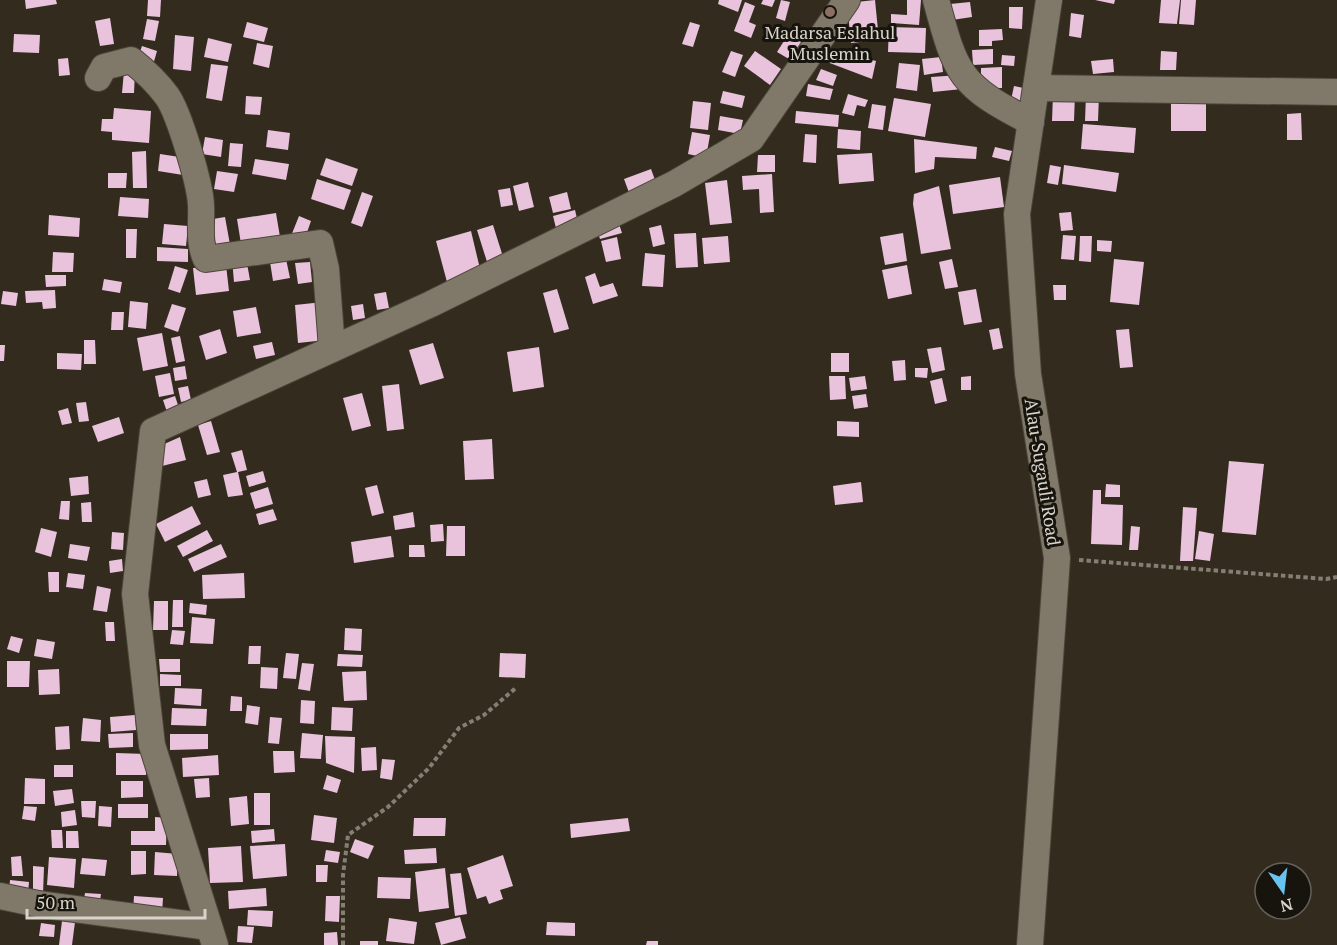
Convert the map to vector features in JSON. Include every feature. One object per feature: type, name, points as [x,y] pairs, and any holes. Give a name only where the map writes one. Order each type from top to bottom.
[{"type":"street","points":[[0,896],[212,936],[152,745],[135,594],[153,431],[431,304],[674,184],[751,139],[846,0]]},
{"type":"street","points":[[936,0],[957,66],[973,88],[989,100],[1030,122]]},
{"type":"street","name":"Alau-Sugauli Road","points":[[1030,945],[1057,558],[1028,374],[1017,214],[1049,0]]},
{"type":"street","points":[[98,78],[104,68],[131,60],[148,73],[168,98],[186,143],[201,202],[201,249],[206,259],[320,243],[326,269],[332,349]]},
{"type":"street","points":[[1036,88],[1337,92]]},
{"type":"path","points":[[1057,558],[1326,579],[1337,577]]},
{"type":"path","points":[[344,945],[343,875],[348,835],[387,807],[429,768],[459,728],[484,715],[517,687]]},
{"type":"building","points":[[25,0],[56,0],[57,4],[26,9]]},
{"type":"building","points":[[148,0],[161,0],[160,17],[147,16]]},
{"type":"building","points":[[719,0],[742,0],[738,12],[718,4]]},
{"type":"building","points":[[763,0],[775,0],[772,7],[761,4]]},
{"type":"building","points":[[781,0],[790,2],[785,21],[776,18]]},
{"type":"building","points":[[875,0],[879,40],[851,43],[847,3]]},
{"type":"building","points":[[907,0],[921,0],[919,25],[891,23],[891,14],[907,15]]},
{"type":"building","points":[[1095,0],[1115,0],[1114,4]]},
{"type":"building","points":[[1161,0],[1180,0],[1177,24],[1159,23]]},
{"type":"building","points":[[1181,0],[1196,0],[1194,25],[1179,24]]},
{"type":"building","points":[[745,2],[755,6],[749,22],[756,25],[751,38],[734,31]]},
{"type":"building","points":[[970,2],[972,17],[952,20],[950,4]]},
{"type":"building","points":[[1009,7],[1023,7],[1022,29],[1009,28]]},
{"type":"building","points":[[1071,13],[1084,15],[1081,38],[1069,36]]},
{"type":"building","points":[[110,18],[114,44],[100,46],[95,21]]},
{"type":"building","points":[[147,19],[159,21],[155,41],[143,39]]},
{"type":"building","points":[[247,22],[268,28],[264,42],[243,37]]},
{"type":"building","points":[[690,22],[700,25],[693,47],[682,44]]},
{"type":"building","points":[[889,27],[926,28],[925,53],[888,52]]},
{"type":"building","points":[[1002,29],[1003,40],[992,41],[992,46],[979,46],[979,30]]},
{"type":"building","points":[[789,33],[806,44],[794,62],[777,52]]},
{"type":"building","points":[[14,34],[40,35],[39,53],[13,52]]},
{"type":"building","points":[[175,35],[194,37],[191,71],[173,69]]},
{"type":"building","points":[[208,38],[232,44],[228,62],[204,57]]},
{"type":"building","points":[[257,43],[273,46],[269,68],[253,64]]},
{"type":"building","points":[[142,46],[157,51],[153,65],[137,60]]},
{"type":"building","points":[[993,49],[993,64],[973,65],[972,50]]},
{"type":"building","points":[[830,50],[876,61],[872,79],[827,62]]},
{"type":"building","points":[[731,51],[743,55],[735,77],[722,72]]},
{"type":"building","points":[[755,51],[781,69],[770,85],[744,66]]},
{"type":"building","points":[[1161,51],[1177,52],[1176,70],[1160,70]]},
{"type":"building","points":[[1002,55],[1015,56],[1014,66],[1001,65]]},
{"type":"building","points":[[941,57],[943,72],[924,75],[922,59]]},
{"type":"building","points":[[68,58],[70,75],[59,76],[58,59]]},
{"type":"building","points":[[1113,59],[1114,72],[1093,74],[1091,61]]},
{"type":"building","points":[[899,63],[920,65],[917,91],[896,88]]},
{"type":"building","points":[[211,64],[228,66],[222,101],[206,98]]},
{"type":"building","points":[[1002,67],[1002,88],[981,88],[981,68]]},
{"type":"building","points":[[821,69],[837,75],[833,86],[816,80]]},
{"type":"building","points":[[124,71],[135,72],[134,93],[122,93]]},
{"type":"building","points":[[960,75],[962,89],[933,92],[931,77]]},
{"type":"building","points":[[808,84],[833,89],[830,100],[806,96]]},
{"type":"building","points":[[1014,86],[1024,88],[1021,102],[1011,100]]},
{"type":"building","points":[[723,91],[745,96],[742,108],[720,103]]},
{"type":"building","points":[[848,94],[868,100],[865,107],[857,105],[854,116],[842,113]]},
{"type":"building","points":[[1053,94],[1075,94],[1074,121],[1052,121]]},
{"type":"building","points":[[1086,94],[1099,95],[1098,121],[1085,121]]},
{"type":"building","points":[[246,96],[262,97],[260,115],[245,114]]},
{"type":"building","points":[[894,98],[931,104],[925,137],[888,131]]},
{"type":"building","points":[[1171,99],[1206,99],[1206,131],[1171,131]]},
{"type":"building","points":[[693,101],[711,103],[708,130],[690,128]]},
{"type":"building","points":[[872,104],[886,106],[883,130],[868,128]]},
{"type":"building","points":[[114,108],[151,111],[149,143],[112,140],[112,132],[101,131],[102,119],[113,119]]},
{"type":"building","points":[[796,111],[839,115],[838,127],[795,123]]},
{"type":"building","points":[[1301,113],[1302,140],[1287,140],[1287,114]]},
{"type":"building","points":[[720,116],[743,120],[740,134],[718,130]]},
{"type":"building","points":[[1083,124],[1136,128],[1134,153],[1081,149]]},
{"type":"building","points":[[838,129],[861,131],[860,150],[837,148]]},
{"type":"building","points":[[268,130],[290,133],[288,150],[266,147]]},
{"type":"building","points":[[692,132],[710,135],[706,158],[688,154]]},
{"type":"building","points":[[805,134],[817,135],[816,163],[803,162]]},
{"type":"building","points":[[205,137],[223,140],[221,157],[202,154]]},
{"type":"building","points":[[914,139],[977,147],[976,159],[935,157],[934,169],[915,173]]},
{"type":"building","points":[[230,143],[243,144],[241,167],[228,166]]},
{"type":"building","points":[[995,147],[1012,151],[1009,161],[992,157]]},
{"type":"building","points":[[146,151],[147,188],[133,188],[132,152]]},
{"type":"building","points":[[872,153],[874,181],[839,184],[837,155]]},
{"type":"building","points":[[160,154],[186,158],[183,175],[158,171]]},
{"type":"building","points":[[758,155],[775,155],[775,172],[757,172]]},
{"type":"building","points":[[326,158],[358,169],[352,186],[320,175]]},
{"type":"building","points":[[255,159],[289,164],[286,180],[252,174]]},
{"type":"building","points":[[1050,165],[1061,167],[1058,185],[1047,183]]},
{"type":"building","points":[[1064,165],[1119,173],[1116,192],[1062,184]]},
{"type":"building","points":[[651,169],[658,188],[631,198],[624,179]]},
{"type":"building","points":[[217,171],[238,174],[234,192],[214,189]]},
{"type":"building","points":[[108,173],[127,173],[126,188],[108,188]]},
{"type":"building","points":[[772,174],[774,212],[760,213],[759,189],[743,190],[742,176]]},
{"type":"building","points":[[1000,177],[1004,207],[953,214],[949,185]]},
{"type":"building","points":[[317,179],[351,190],[344,210],[311,199]]},
{"type":"building","points":[[727,180],[732,223],[710,225],[705,183]]},
{"type":"building","points":[[528,182],[534,207],[519,211],[513,186]]},
{"type":"building","points":[[939,186],[951,249],[921,254],[913,204],[914,194]]},
{"type":"building","points":[[510,188],[513,205],[501,207],[498,190]]},
{"type":"building","points":[[362,192],[373,196],[362,227],[351,223]]},
{"type":"building","points":[[567,192],[571,209],[553,213],[549,197]]},
{"type":"building","points":[[120,197],[149,199],[148,218],[118,216]]},
{"type":"building","points":[[575,210],[579,227],[557,232],[553,216]]},
{"type":"building","points":[[1071,212],[1073,230],[1061,231],[1059,213]]},
{"type":"building","points":[[276,213],[281,243],[242,250],[237,219]]},
{"type":"building","points":[[49,215],[80,218],[79,237],[48,235]]},
{"type":"building","points":[[299,216],[311,221],[304,241],[291,236]]},
{"type":"building","points":[[225,217],[231,250],[212,253],[207,220]]},
{"type":"building","points":[[618,221],[622,233],[600,239],[596,227]]},
{"type":"building","points":[[164,224],[188,226],[186,246],[162,244]]},
{"type":"building","points":[[493,225],[504,260],[488,265],[477,230]]},
{"type":"building","points":[[661,225],[665,244],[653,247],[649,228]]},
{"type":"building","points":[[126,229],[137,229],[136,258],[126,258]]},
{"type":"building","points":[[471,231],[481,273],[447,282],[436,241]]},
{"type":"building","points":[[696,233],[698,267],[676,268],[674,234]]},
{"type":"building","points":[[903,233],[907,261],[885,265],[880,237]]},
{"type":"building","points":[[1063,235],[1076,236],[1074,260],[1061,259]]},
{"type":"building","points":[[728,236],[730,262],[704,264],[702,238]]},
{"type":"building","points":[[1080,236],[1092,236],[1091,262],[1079,261]]},
{"type":"building","points":[[617,237],[621,259],[606,262],[601,241]]},
{"type":"building","points":[[1097,240],[1112,241],[1111,252],[1097,251]]},
{"type":"building","points":[[157,247],[188,249],[188,262],[157,261]]},
{"type":"building","points":[[53,252],[74,253],[73,272],[52,272]]},
{"type":"building","points":[[645,253],[665,255],[663,287],[642,286]]},
{"type":"building","points":[[246,258],[250,280],[234,282],[232,259]]},
{"type":"building","points":[[286,259],[290,278],[273,281],[270,262]]},
{"type":"building","points":[[952,259],[958,287],[945,289],[939,262]]},
{"type":"building","points":[[1114,259],[1144,262],[1139,305],[1110,302]]},
{"type":"building","points":[[310,262],[312,282],[298,284],[295,263]]},
{"type":"building","points":[[226,265],[229,291],[196,295],[193,268]]},
{"type":"building","points":[[907,265],[912,294],[888,299],[882,270]]},
{"type":"building","points":[[175,266],[188,270],[180,293],[168,289]]},
{"type":"building","points":[[595,273],[600,287],[613,283],[618,296],[593,304],[585,277]]},
{"type":"building","points":[[45,275],[66,275],[66,286],[46,287]]},
{"type":"building","points":[[104,279],[122,282],[120,293],[102,290]]},
{"type":"building","points":[[1053,285],[1066,285],[1066,300],[1054,300]]},
{"type":"building","points":[[557,289],[569,329],[554,333],[543,293]]},
{"type":"building","points":[[976,289],[982,322],[964,325],[958,292]]},
{"type":"building","points":[[55,290],[56,308],[43,309],[42,302],[26,303],[25,291]]},
{"type":"building","points":[[3,291],[18,293],[16,306],[1,304]]},
{"type":"building","points":[[386,292],[389,308],[377,310],[374,294]]},
{"type":"building","points":[[130,301],[148,303],[146,329],[128,327]]},
{"type":"building","points":[[323,302],[326,340],[298,343],[295,305]]},
{"type":"building","points":[[172,304],[186,308],[178,332],[164,327]]},
{"type":"building","points":[[363,304],[365,318],[353,320],[351,306]]},
{"type":"building","points":[[256,307],[261,333],[237,337],[233,311]]},
{"type":"building","points":[[112,312],[124,312],[123,330],[111,330]]},
{"type":"building","points":[[999,328],[1003,348],[993,350],[989,330]]},
{"type":"building","points":[[220,329],[227,353],[206,360],[199,336]]},
{"type":"building","points":[[1129,329],[1133,367],[1120,368],[1116,330]]},
{"type":"building","points":[[162,333],[168,366],[143,371],[137,338]]},
{"type":"building","points":[[180,336],[185,361],[176,363],[171,338]]},
{"type":"building","points":[[84,340],[95,340],[96,364],[84,364]]},
{"type":"building","points":[[272,342],[275,355],[256,359],[253,346]]},
{"type":"building","points":[[433,343],[444,378],[420,385],[409,350]]},
{"type":"building","points":[[0,345],[5,345],[4,361],[0,361]]},
{"type":"building","points":[[539,347],[544,387],[513,392],[507,352]]},
{"type":"building","points":[[941,347],[945,370],[932,373],[927,349]]},
{"type":"building","points":[[57,353],[82,354],[81,370],[57,369]]},
{"type":"building","points":[[831,353],[849,353],[849,372],[831,372]]},
{"type":"building","points":[[905,360],[906,380],[894,381],[892,361]]},
{"type":"building","points":[[185,366],[187,379],[175,381],[173,368]]},
{"type":"building","points":[[915,368],[928,368],[927,378],[915,377]]},
{"type":"building","points":[[170,373],[174,394],[159,397],[155,376]]},
{"type":"building","points":[[829,376],[845,376],[846,399],[830,400]]},
{"type":"building","points":[[865,376],[867,389],[851,391],[849,378]]},
{"type":"building","points":[[971,376],[971,390],[961,390],[961,377]]},
{"type":"building","points":[[942,378],[947,401],[935,404],[930,381]]},
{"type":"building","points":[[399,384],[404,429],[387,431],[382,386]]},
{"type":"building","points":[[188,386],[191,400],[181,402],[178,388]]},
{"type":"building","points":[[362,393],[371,426],[352,431],[343,398]]},
{"type":"building","points":[[866,394],[868,407],[854,409],[852,396]]},
{"type":"building","points":[[175,396],[179,408],[167,412],[163,400]]},
{"type":"building","points":[[86,402],[89,421],[79,422],[76,403]]},
{"type":"building","points":[[68,408],[72,423],[62,425],[58,411]]},
{"type":"building","points":[[119,417],[124,433],[98,442],[92,426]]},
{"type":"building","points":[[211,421],[220,452],[207,455],[198,425]]},
{"type":"building","points":[[837,421],[859,422],[859,437],[837,436]]},
{"type":"building","points":[[180,437],[186,460],[162,466],[158,453],[162,445]]},
{"type":"building","points":[[492,439],[494,479],[465,480],[463,441]]},
{"type":"building","points":[[242,450],[247,470],[238,472],[243,495],[228,497],[223,475],[237,472],[231,453]]},
{"type":"building","points":[[1229,461],[1264,464],[1256,535],[1222,532]]},
{"type":"building","points":[[263,471],[266,482],[249,487],[246,476]]},
{"type":"building","points":[[88,476],[89,494],[71,496],[69,478]]},
{"type":"building","points":[[207,479],[211,495],[198,498],[194,482]]},
{"type":"building","points":[[861,482],[863,502],[835,505],[833,486]]},
{"type":"building","points":[[1106,484],[1120,485],[1120,497],[1105,497]]},
{"type":"building","points":[[377,485],[384,513],[372,516],[365,488]]},
{"type":"building","points":[[268,487],[273,504],[255,509],[250,493]]},
{"type":"building","points":[[1093,490],[1101,490],[1101,504],[1123,505],[1122,545],[1091,544]]},
{"type":"building","points":[[61,501],[70,501],[69,520],[59,519]]},
{"type":"building","points":[[91,502],[92,522],[82,522],[81,503]]},
{"type":"building","points":[[192,506],[201,524],[165,542],[156,524]]},
{"type":"building","points":[[1183,507],[1197,508],[1193,561],[1180,561]]},
{"type":"building","points":[[273,509],[277,520],[259,525],[256,514]]},
{"type":"building","points":[[413,512],[415,527],[395,530],[393,516]]},
{"type":"building","points":[[443,524],[444,541],[431,542],[430,525]]},
{"type":"building","points":[[447,526],[465,526],[465,556],[446,556]]},
{"type":"building","points":[[1131,526],[1140,527],[1138,550],[1129,550]]},
{"type":"building","points":[[41,528],[57,532],[51,557],[35,552]]},
{"type":"building","points":[[207,530],[213,541],[183,557],[177,546]]},
{"type":"building","points":[[1199,531],[1214,534],[1210,561],[1195,559]]},
{"type":"building","points":[[112,532],[124,533],[123,550],[111,549]]},
{"type":"building","points":[[391,536],[394,557],[354,563],[351,542]]},
{"type":"building","points":[[70,544],[90,547],[87,561],[68,558]]},
{"type":"building","points":[[221,544],[227,557],[194,572],[188,559]]},
{"type":"building","points":[[409,545],[424,545],[425,557],[409,557]]},
{"type":"building","points":[[122,559],[123,571],[110,573],[109,561]]},
{"type":"building","points":[[48,572],[59,572],[59,592],[49,592]]},
{"type":"building","points":[[68,573],[85,575],[83,589],[66,587]]},
{"type":"building","points":[[244,573],[245,598],[203,599],[202,575]]},
{"type":"building","points":[[97,586],[111,589],[107,612],[93,610]]},
{"type":"building","points":[[173,600],[183,600],[183,627],[172,627]]},
{"type":"building","points":[[154,601],[168,601],[168,630],[153,630]]},
{"type":"building","points":[[190,603],[207,605],[206,615],[189,613]]},
{"type":"building","points":[[192,617],[215,619],[213,644],[190,643]]},
{"type":"building","points":[[105,622],[114,622],[115,641],[106,641]]},
{"type":"building","points":[[345,628],[362,629],[361,651],[344,650]]},
{"type":"building","points":[[172,630],[185,631],[183,645],[170,644]]},
{"type":"building","points":[[11,636],[23,639],[19,653],[7,649]]},
{"type":"building","points":[[37,639],[55,642],[52,659],[34,656]]},
{"type":"building","points":[[249,646],[261,646],[260,664],[248,664]]},
{"type":"building","points":[[286,653],[299,654],[296,679],[283,678]]},
{"type":"building","points":[[500,653],[526,654],[525,678],[499,677]]},
{"type":"building","points":[[338,654],[363,655],[362,667],[337,666]]},
{"type":"building","points":[[159,659],[180,659],[180,672],[160,672]]},
{"type":"building","points":[[7,661],[30,661],[29,687],[7,687]]},
{"type":"building","points":[[302,663],[314,664],[310,691],[298,689]]},
{"type":"building","points":[[261,667],[278,668],[277,689],[260,688]]},
{"type":"building","points":[[59,669],[60,694],[39,695],[38,670]]},
{"type":"building","points":[[366,671],[367,700],[344,701],[342,672]]},
{"type":"building","points":[[160,674],[181,675],[181,686],[160,686]]},
{"type":"building","points":[[175,688],[202,689],[201,706],[174,704]]},
{"type":"building","points":[[231,696],[242,697],[242,711],[230,711]]},
{"type":"building","points":[[301,700],[315,701],[314,724],[300,723]]},
{"type":"building","points":[[247,705],[260,707],[258,725],[245,723]]},
{"type":"building","points":[[332,707],[353,708],[352,731],[331,730]]},
{"type":"building","points":[[172,708],[207,709],[206,726],[171,725]]},
{"type":"building","points":[[135,715],[136,730],[111,732],[110,717]]},
{"type":"building","points":[[270,717],[282,718],[279,744],[268,743]]},
{"type":"building","points":[[83,718],[101,720],[100,742],[81,741]]},
{"type":"building","points":[[69,726],[70,749],[56,750],[55,727]]},
{"type":"building","points":[[133,733],[133,747],[109,748],[108,734]]},
{"type":"building","points":[[302,733],[323,735],[321,759],[300,758]]},
{"type":"building","points":[[170,734],[208,734],[208,749],[170,750]]},
{"type":"building","points":[[325,736],[355,737],[354,773],[326,763]]},
{"type":"building","points":[[376,747],[377,770],[362,771],[361,748]]},
{"type":"building","points":[[273,751],[294,751],[295,772],[274,773]]},
{"type":"building","points":[[116,753],[147,754],[146,775],[116,775]]},
{"type":"building","points":[[218,755],[219,775],[183,777],[182,758]]},
{"type":"building","points":[[382,759],[395,760],[392,780],[380,778]]},
{"type":"building","points":[[54,765],[73,765],[73,777],[54,777]]},
{"type":"building","points":[[327,775],[341,780],[337,793],[323,789]]},
{"type":"building","points":[[25,778],[45,779],[45,804],[24,804]]},
{"type":"building","points":[[209,778],[210,797],[196,798],[194,779]]},
{"type":"building","points":[[121,781],[143,781],[143,797],[121,798]]},
{"type":"building","points":[[72,789],[74,803],[55,806],[53,791]]},
{"type":"building","points":[[254,793],[270,793],[270,825],[254,825]]},
{"type":"building","points":[[247,796],[249,824],[231,826],[229,798]]},
{"type":"building","points":[[81,801],[96,801],[95,818],[82,817]]},
{"type":"building","points":[[118,804],[148,804],[148,818],[118,818]]},
{"type":"building","points":[[24,806],[37,807],[35,821],[22,819]]},
{"type":"building","points":[[99,806],[112,807],[111,827],[98,826]]},
{"type":"building","points":[[75,810],[77,825],[62,827],[61,812]]},
{"type":"building","points":[[314,815],[337,818],[334,843],[311,840]]},
{"type":"building","points":[[155,817],[167,818],[166,845],[131,845],[131,831],[155,831]]},
{"type":"building","points":[[414,818],[446,818],[445,836],[413,836]]},
{"type":"building","points":[[628,818],[630,831],[571,838],[570,824]]},
{"type":"building","points":[[274,829],[275,841],[252,843],[251,831]]},
{"type":"building","points":[[51,830],[62,830],[63,848],[52,848]]},
{"type":"building","points":[[66,831],[78,831],[79,848],[66,848]]},
{"type":"building","points":[[355,839],[374,846],[368,859],[350,852]]},
{"type":"building","points":[[285,844],[287,876],[253,879],[250,846]]},
{"type":"building","points":[[241,846],[243,882],[210,883],[208,848]]},
{"type":"building","points":[[436,848],[437,863],[405,864],[404,850]]},
{"type":"building","points":[[326,850],[340,852],[338,863],[324,861]]},
{"type":"building","points":[[131,851],[146,851],[146,874],[131,875]]},
{"type":"building","points":[[155,852],[178,854],[177,876],[154,875]]},
{"type":"building","points":[[503,855],[513,886],[500,890],[503,899],[489,904],[486,896],[477,899],[467,868]]},
{"type":"building","points":[[21,856],[23,876],[12,876],[11,857]]},
{"type":"building","points":[[49,857],[76,859],[74,888],[47,885]]},
{"type":"building","points":[[82,858],[107,860],[105,876],[80,874]]},
{"type":"building","points":[[316,865],[328,865],[327,882],[316,882]]},
{"type":"building","points":[[33,866],[44,867],[43,894],[33,894]]},
{"type":"building","points":[[445,868],[449,908],[419,912],[415,872]]},
{"type":"building","points":[[461,873],[467,914],[455,916],[450,874]]},
{"type":"building","points":[[378,877],[411,878],[410,899],[377,898]]},
{"type":"building","points":[[10,880],[29,882],[28,893],[9,892]]},
{"type":"building","points":[[266,888],[267,906],[229,909],[228,891]]},
{"type":"building","points":[[85,893],[101,894],[99,907],[83,906]]},
{"type":"building","points":[[134,896],[163,898],[162,914],[133,912]]},
{"type":"building","points":[[326,896],[340,896],[339,922],[325,921]]},
{"type":"building","points":[[248,910],[273,911],[272,927],[247,925]]},
{"type":"building","points":[[460,917],[466,938],[441,945],[435,923]]},
{"type":"building","points":[[389,918],[417,922],[414,944],[386,941]]},
{"type":"building","points":[[62,921],[75,922],[72,945],[59,945]]},
{"type":"building","points":[[547,922],[575,923],[575,936],[546,935]]},
{"type":"building","points":[[41,923],[55,925],[54,937],[39,936]]},
{"type":"building","points":[[238,926],[254,927],[252,943],[237,942]]},
{"type":"building","points":[[337,932],[338,945],[324,945],[324,933]]},
{"type":"building","points":[[360,941],[378,941],[378,945],[360,945]]},
{"type":"building","points":[[647,941],[658,941],[658,945],[646,945]]},
{"type":"place","name":"Madarsa Eslahul Muslemin","points":[[830,12]]}]
